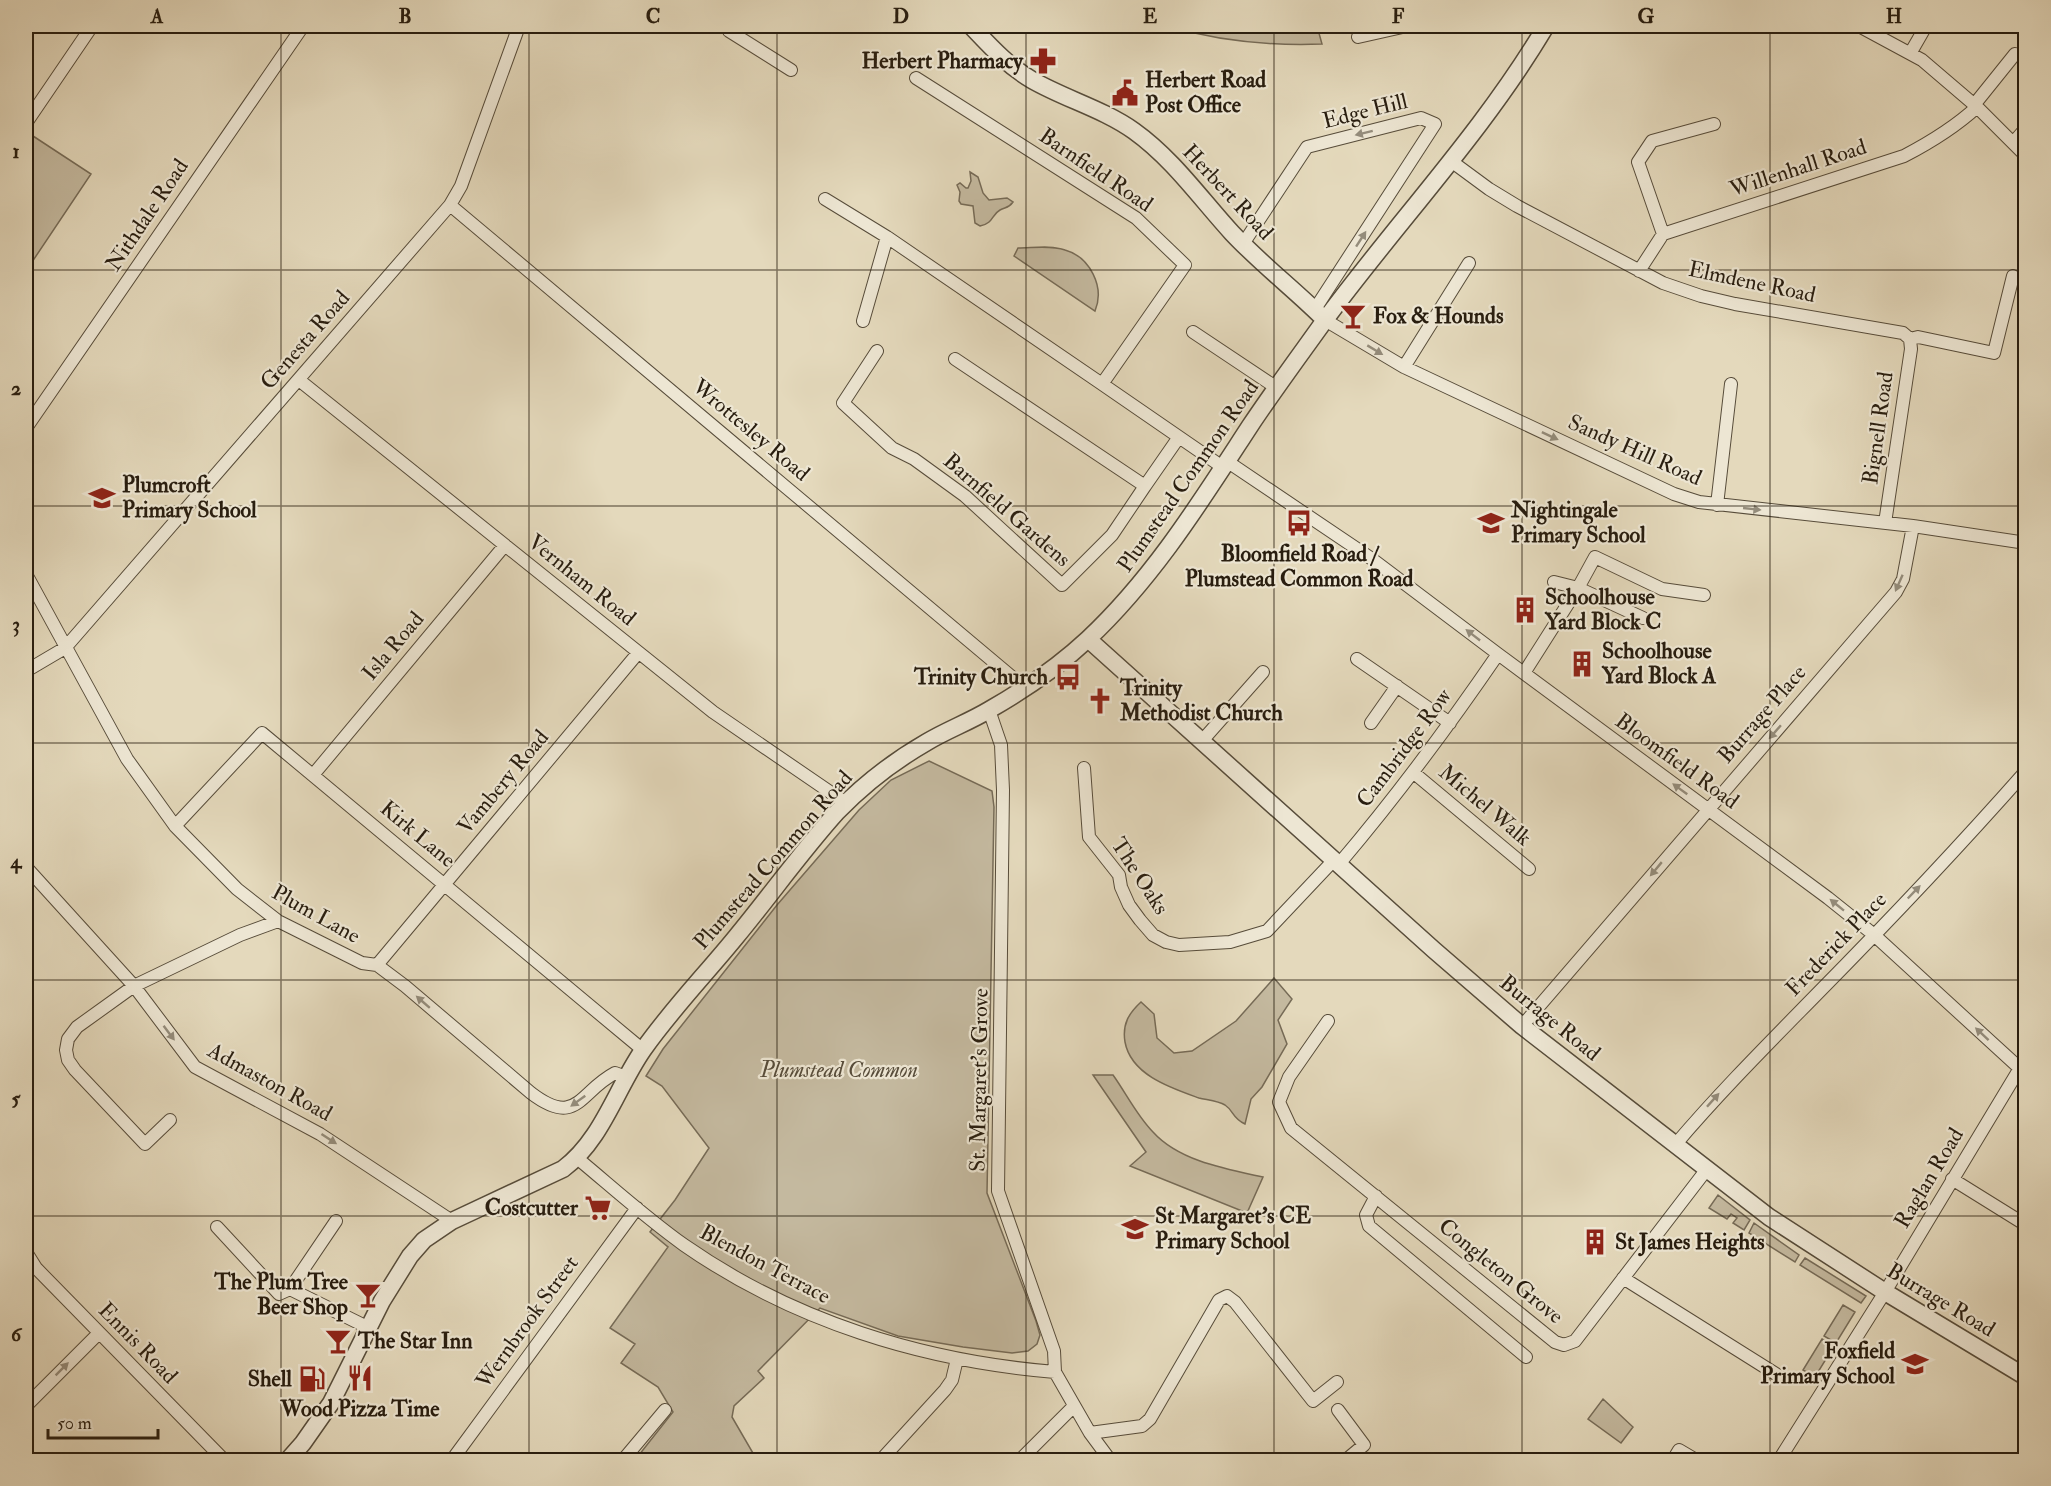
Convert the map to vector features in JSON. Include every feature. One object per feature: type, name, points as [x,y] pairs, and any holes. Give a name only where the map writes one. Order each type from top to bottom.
[{"type":"street","points":[[26,123],[92,26]]},
{"type":"street","name":"Nithdale Road","points":[[26,428],[303,26]]},
{"type":"street","name":"Genesta Road","points":[[26,671],[65,648],[450,206],[461,186],[519,26]]},
{"type":"street","points":[[732,26],[729,31],[791,70]]},
{"type":"street","name":"Herbert Road","points":[[971,26],[995,51],[1034,81],[1103,113],[1140,135],[1168,160],[1243,244],[1320,315]]},
{"type":"street","points":[[1358,37],[1407,26]]},
{"type":"street","name":"Plumstead Common Road","points":[[288,1461],[309,1436],[331,1403],[367,1327],[410,1256],[424,1240],[452,1221],[563,1169],[577,1158],[588,1146],[643,1050],[846,803],[893,763],[988,710],[1056,666],[1088,639],[1146,577],[1179,534],[1226,465],[1277,388],[1320,315],[1451,162],[1511,80],[1546,26]]},
{"type":"street","points":[[1859,26],[1911,52],[1976,106],[2025,156]]},
{"type":"street","points":[[1911,52],[1926,26]]},
{"type":"street","name":"Willenhall Road","points":[[1663,234],[1904,156],[1937,140],[1959,125],[2015,54]]},
{"type":"street","name":"Barnfield Road","points":[[916,78],[1136,218],[1185,265],[1102,384]]},
{"type":"street","name":"Edge Hill","points":[[1243,244],[1307,147],[1421,118],[1435,124],[1329,288],[1320,315]]},
{"type":"street","points":[[1640,271],[1663,234],[1638,162],[1652,141],[1714,124]]},
{"type":"street","points":[[2013,142],[2025,128]]},
{"type":"street","name":"Elmdene Road","points":[[1451,162],[1517,206],[1663,283],[1701,296],[1903,333],[1910,339],[1918,337],[1994,353],[2013,276]]},
{"type":"street","points":[[825,199],[886,237],[1179,438],[1226,465]]},
{"type":"street","name":"Wrottesley Road","points":[[450,206],[1025,687]]},
{"type":"street","points":[[863,321],[886,237]]},
{"type":"street","points":[[1404,367],[1469,263]]},
{"type":"street","name":"Sandy Hill Road","points":[[1320,315],[1404,367],[1674,494],[1717,505],[1913,526],[2025,543]]},
{"type":"street","points":[[1193,332],[1277,388]]},
{"type":"street","name":"Bignell Road","points":[[1885,523],[1911,348],[1910,339]]},
{"type":"street","name":"Barnfield Gardens","points":[[877,351],[843,403],[892,448],[914,459],[965,496],[1062,585],[1112,535],[1179,438]]},
{"type":"street","points":[[955,359],[1145,486]]},
{"type":"street","name":"Vernham Road","points":[[299,380],[713,712],[846,803]]},
{"type":"street","points":[[1717,505],[1731,384]]},
{"type":"street","name":"Bloomfield Road","points":[[1226,465],[1372,559],[1828,898],[1873,934],[2023,1067]]},
{"type":"street","name":"Burrage Place","points":[[1522,1026],[1896,592],[1903,579],[1913,526]]},
{"type":"street","name":"Isla Road","points":[[313,775],[505,544]]},
{"type":"street","points":[[1524,673],[1595,557],[1662,589],[1704,595]]},
{"type":"street","name":"Plum Lane","points":[[26,573],[127,759],[175,826],[237,889],[278,921],[362,963],[377,965],[531,1093],[555,1108],[562,1109],[577,1104],[604,1078],[615,1072],[626,1077]]},
{"type":"street","points":[[1554,582],[1578,588],[1642,618]]},
{"type":"street","name":"Burrage Road","points":[[1088,639],[1522,1026],[1769,1217],[1885,1292],[2025,1377]]},
{"type":"street","name":"Vambery Road","points":[[377,965],[638,653]]},
{"type":"street","name":"Cambridge Row","points":[[1337,862],[1414,773],[1498,654]]},
{"type":"street","points":[[1357,659],[1450,723]]},
{"type":"street","points":[[1201,742],[1263,672]]},
{"type":"street","points":[[1371,723],[1397,686]]},
{"type":"street","name":"St. Margaret's Grove","points":[[988,710],[1001,745],[1003,790],[998,1191],[1054,1351],[1055,1372],[1090,1433],[1110,1461]]},
{"type":"street","name":"Kirk Lane","points":[[175,826],[262,733],[643,1050]]},
{"type":"street","name":"The Oaks","points":[[1084,768],[1089,837],[1119,875],[1121,888],[1134,913],[1153,935],[1166,942],[1179,945],[1230,942],[1267,931],[1337,862]]},
{"type":"street","name":"Frederick Place","points":[[1675,1145],[1729,1083],[1968,836],[2025,771]]},
{"type":"street","name":"Michel Walk","points":[[1414,773],[1529,869]]},
{"type":"street","name":"Admaston Road","points":[[26,867],[134,986],[195,1067],[320,1134],[452,1221]]},
{"type":"street","points":[[170,1120],[145,1144],[75,1070],[68,1060],[66,1050],[68,1039],[77,1027],[134,986],[240,935],[278,921]]},
{"type":"street","name":"Congleton Grove","points":[[1328,1021],[1289,1077],[1279,1102],[1291,1128],[1555,1342],[1564,1345],[1575,1341],[1707,1169]]},
{"type":"street","name":"Raglan Road","points":[[1779,1461],[2023,1067]]},
{"type":"street","name":"Blendon Terrace","points":[[577,1158],[683,1244],[757,1289],[807,1314],[896,1345],[957,1359],[1055,1372]]},
{"type":"street","points":[[1952,1179],[2025,1225]]},
{"type":"street","points":[[1376,1196],[1366,1215],[1370,1226],[1526,1357]]},
{"type":"street","name":"Wernbrook Street","points":[[452,1461],[637,1208]]},
{"type":"street","points":[[217,1227],[279,1293],[290,1289],[336,1221]]},
{"type":"street","name":"Ennis Road","points":[[26,1252],[36,1268],[224,1461]]},
{"type":"street","points":[[1623,1278],[1779,1376]]},
{"type":"street","points":[[290,1289],[367,1327]]},
{"type":"street","points":[[1090,1433],[1142,1426],[1150,1419],[1219,1300],[1227,1296],[1235,1302],[1313,1401],[1337,1382]]},
{"type":"street","points":[[26,1406],[99,1333]]},
{"type":"street","points":[[881,1461],[945,1390],[952,1380],[957,1359]]},
{"type":"street","points":[[1020,1461],[1074,1406]]},
{"type":"street","points":[[623,1461],[665,1410]]},
{"type":"street","points":[[1338,1410],[1364,1445],[1346,1461]]},
{"type":"street","points":[[1673,1461],[1679,1450],[1696,1461]]},
{"type":"green space","points":[[1167,26],[1317,26],[1322,44],[1244,41]]},
{"type":"green space","points":[[33,136],[91,174],[26,271],[26,147]]},
{"type":"green space","points":[[970,172],[978,177],[983,193],[989,200],[1007,198],[1013,202],[997,212],[988,223],[980,226],[975,223],[973,206],[961,204],[959,201],[960,192],[957,185],[960,183],[968,188],[971,181]]},
{"type":"green space","points":[[1018,248],[1060,248],[1082,259],[1093,274],[1096,283],[1098,302],[1095,311],[1014,256]]},
{"type":"green space","name":"Plumstead Common","points":[[929,761],[992,791],[994,807],[987,1193],[1036,1321],[1040,1335],[1037,1344],[1028,1351],[1012,1353],[963,1347],[898,1336],[820,1308],[758,1371],[764,1378],[734,1406],[732,1417],[757,1460],[635,1460],[673,1412],[658,1387],[621,1363],[635,1344],[610,1328],[668,1247],[650,1232],[675,1200],[709,1148],[662,1086],[646,1076],[663,1049],[777,905],[859,810],[891,780]]},
{"type":"green space","points":[[1274,978],[1292,999],[1278,1020],[1287,1044],[1262,1087],[1251,1099],[1245,1124],[1219,1102],[1199,1098],[1154,1079],[1135,1063],[1129,1053],[1124,1036],[1126,1024],[1133,1010],[1141,1002],[1154,1014],[1157,1038],[1174,1053],[1192,1051],[1236,1021]]},
{"type":"green space","points":[[1093,1075],[1113,1075],[1147,1126],[1176,1150],[1204,1162],[1263,1177],[1247,1213],[1130,1166],[1146,1152]]},
{"type":"green space","points":[[1718,1195],[1750,1220],[1744,1230],[1733,1223],[1737,1218],[1731,1214],[1727,1219],[1709,1208]]},
{"type":"green space","points":[[1754,1223],[1799,1255],[1795,1262],[1749,1233]]},
{"type":"green space","points":[[1805,1258],[1866,1296],[1861,1303],[1800,1265]]},
{"type":"green space","points":[[1843,1305],[1855,1312],[1836,1343],[1824,1336]]},
{"type":"green space","points":[[1822,1339],[1834,1346],[1815,1377],[1803,1370]]},
{"type":"green space","points":[[1603,1399],[1633,1427],[1621,1443],[1588,1419]]},
{"type":"place","name":"Herbert Pharmacy","points":[[1043,61]]},
{"type":"place","name":"Herbert Road Post Office","points":[[1125,93]]},
{"type":"place","name":"Fox & Hounds","points":[[1353,316]]},
{"type":"place","name":"Plumcroft Primary School","points":[[102,498]]},
{"type":"place","name":"Bloomfield Road / Plumstead Common Road","points":[[1299,523]]},
{"type":"place","name":"Nightingale Primary School","points":[[1491,523]]},
{"type":"place","name":"Schoolhouse Yard Block C","points":[[1525,610]]},
{"type":"place","name":"Schoolhouse Yard Block A","points":[[1582,664]]},
{"type":"place","name":"Trinity Church","points":[[1068,677]]},
{"type":"place","name":"Trinity Methodist Church","points":[[1100,701]]},
{"type":"place","name":"Costcutter","points":[[598,1208]]},
{"type":"place","name":"St Margaret's CE Primary School","points":[[1135,1229]]},
{"type":"place","name":"St James Heights","points":[[1595,1242]]},
{"type":"place","name":"The Plum Tree Beer Shop","points":[[368,1295]]},
{"type":"place","name":"The Star Inn","points":[[338,1341]]},
{"type":"place","name":"Foxfield Primary School","points":[[1915,1364]]},
{"type":"place","name":"Wood Pizza Time","points":[[360,1378]]},
{"type":"place","name":"Shell","points":[[312,1379]]}]
